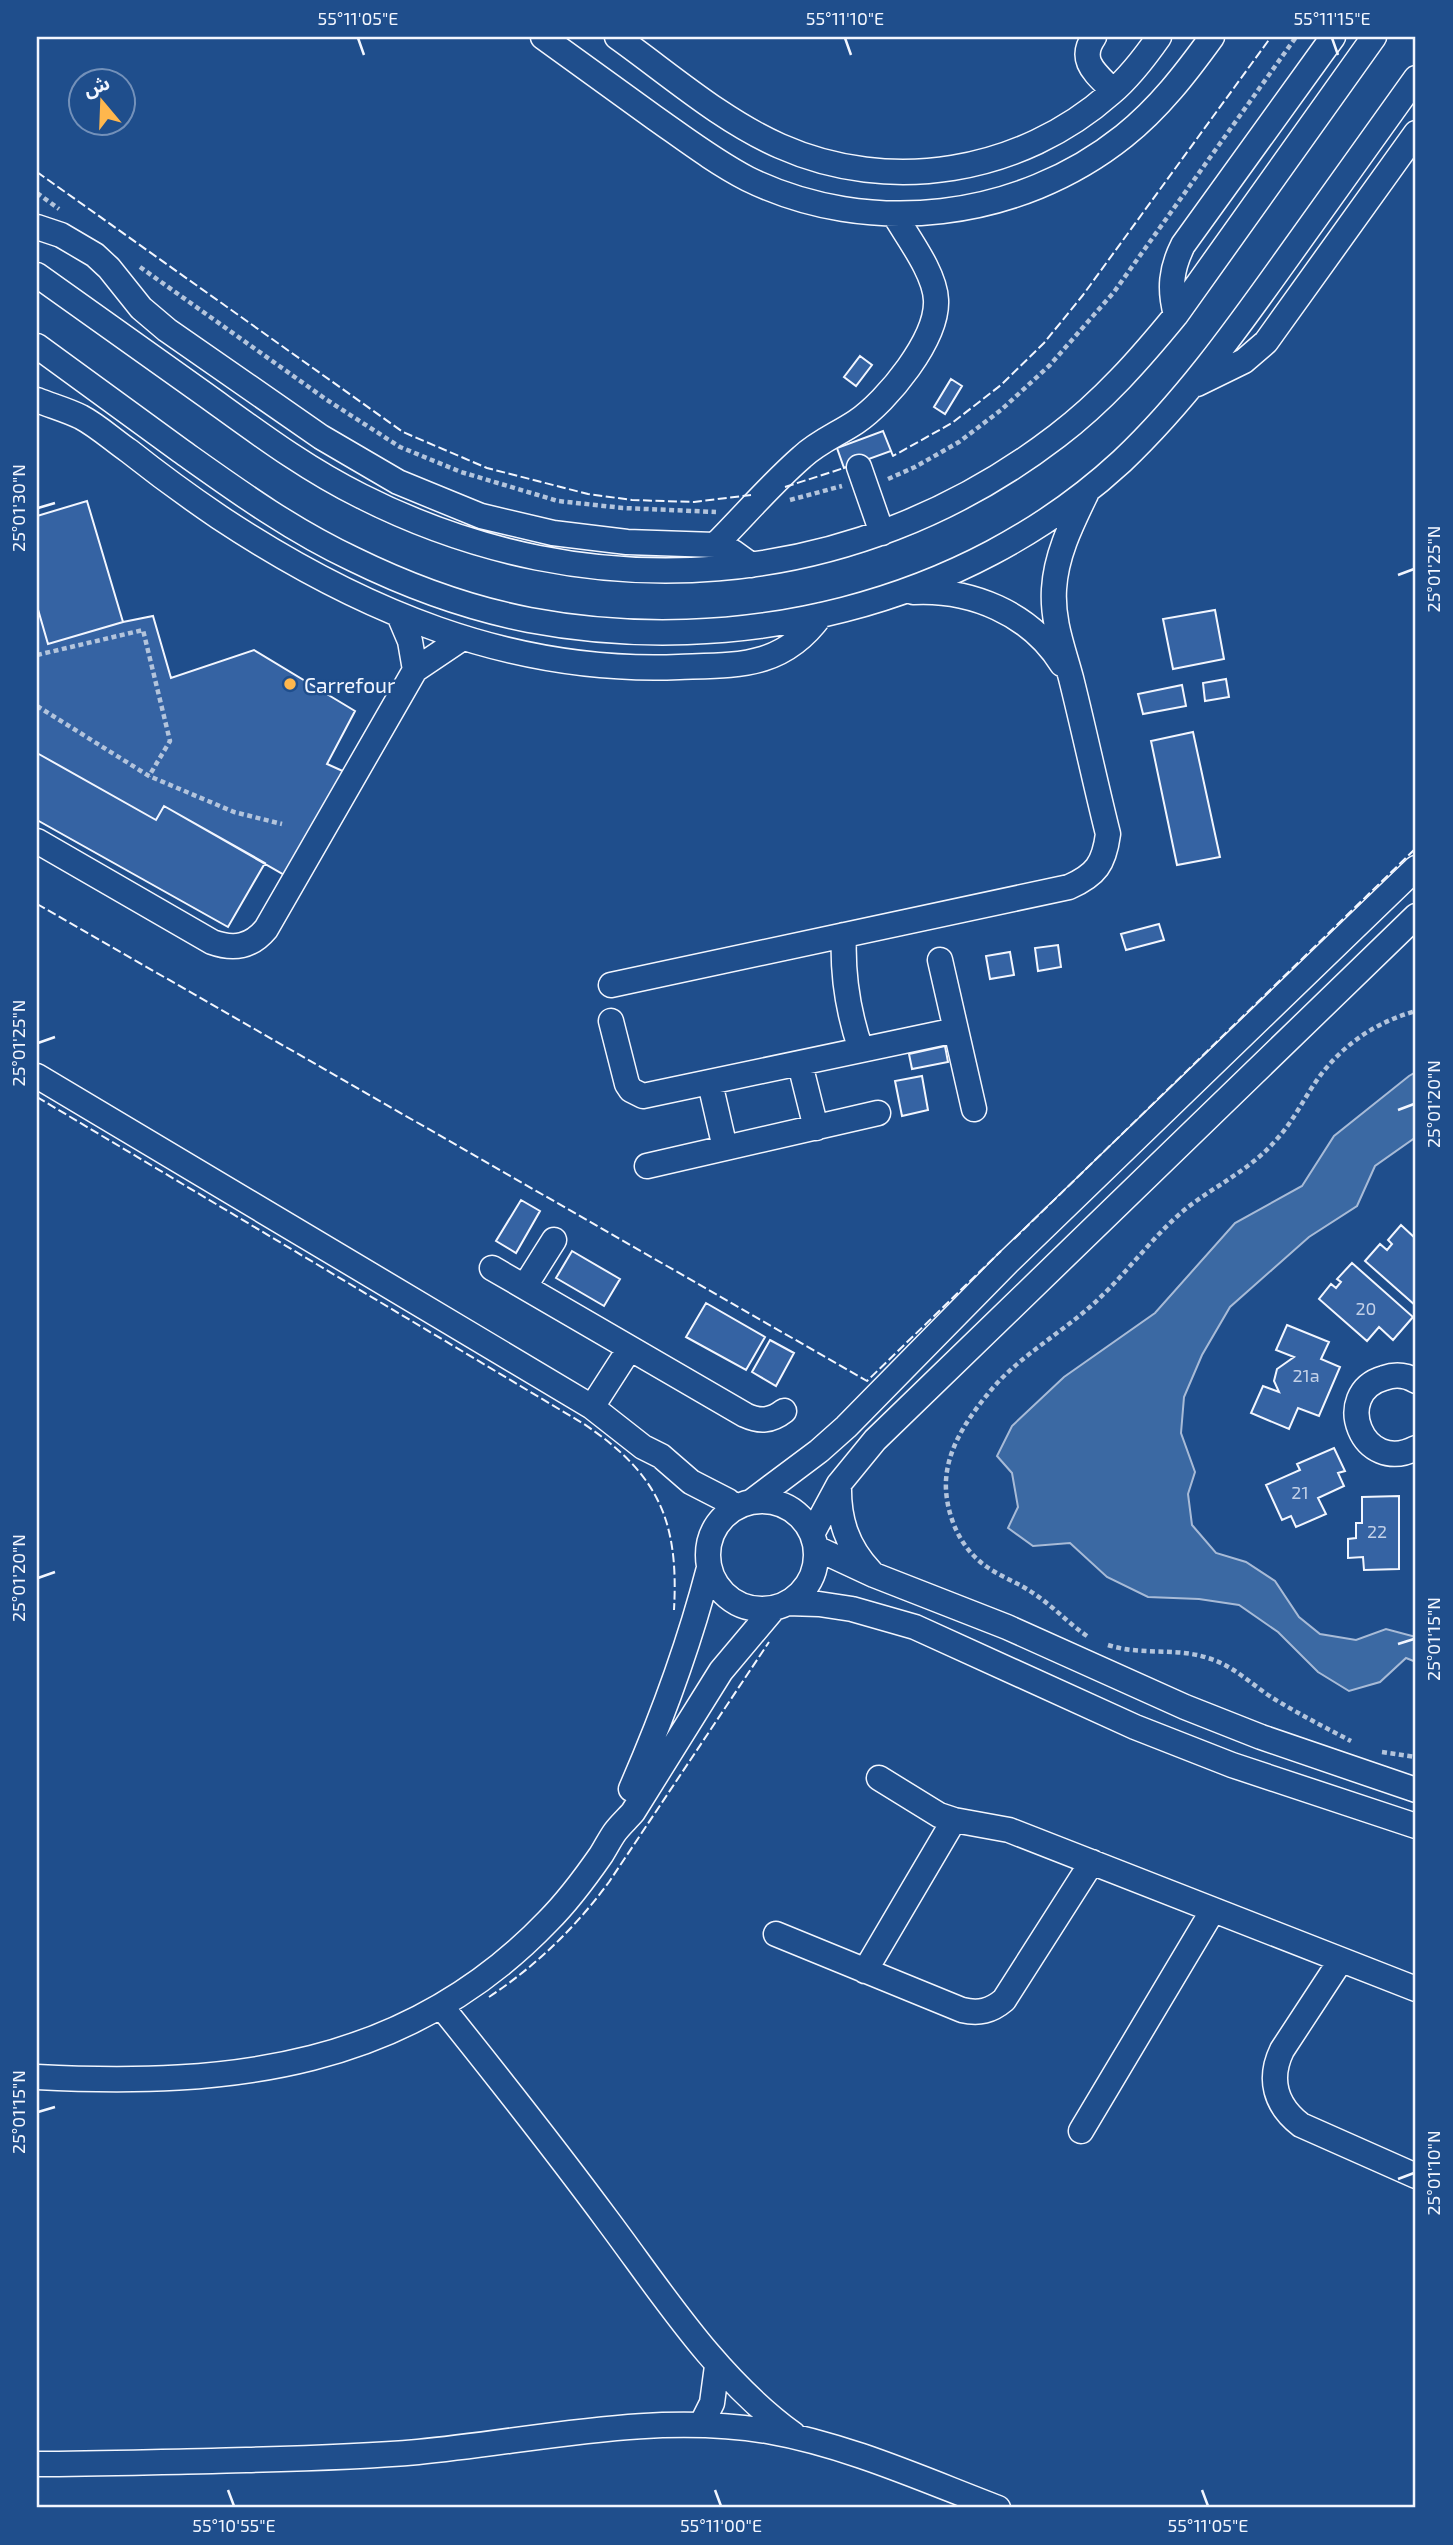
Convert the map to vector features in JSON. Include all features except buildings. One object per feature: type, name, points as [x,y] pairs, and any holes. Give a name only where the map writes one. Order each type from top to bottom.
[{"type":"street","points":[[543,37],[698,149],[749,179],[815,203],[863,212],[894,214],[946,211],[987,204],[1017,195],[1073,170],[1100,154],[1148,114],[1191,66],[1212,37]]},
{"type":"street","points":[[1094,37],[1087,50],[1088,62],[1113,91]]},
{"type":"street","points":[[630,40],[725,114],[778,145],[834,165],[864,170],[925,172],[985,162],[1042,141],[1068,126],[1113,91],[1159,37]]},
{"type":"street","points":[[1176,315],[1171,286],[1172,272],[1183,245],[1334,37]]},
{"type":"street","points":[[37,275],[306,465],[359,495],[415,521],[472,543],[527,557],[582,566],[638,571],[751,565],[806,555],[882,533],[964,496],[1013,468],[1058,435],[1141,359],[1176,315],[1374,37]]},
{"type":"street","points":[[37,346],[262,509],[354,560],[444,598],[525,619],[613,630],[690,631],[755,626],[821,615],[906,592],[944,576],[1005,543],[1087,491],[1160,423],[1193,385],[1224,346],[1416,78]]},
{"type":"street","points":[[1193,385],[1244,361],[1266,342],[1416,133]]},
{"type":"street","points":[[715,545],[804,455],[855,423],[881,402],[932,329],[936,306],[933,282],[894,214]]},
{"type":"street","points":[[37,227],[61,234],[94,255],[109,268],[141,308],[167,330],[321,437],[398,482],[481,516],[554,533],[627,542],[715,545],[733,552],[751,565]]},
{"type":"street","points":[[39,403],[83,418],[218,516],[302,569],[344,591],[461,639],[534,657],[600,666],[660,668],[757,661],[788,649],[801,640],[821,615]]},
{"type":"street","points":[[859,467],[882,533]]},
{"type":"street","points":[[611,985],[1069,887],[1085,880],[1098,868],[1106,852],[1108,834],[1057,631],[1054,590],[1062,549],[1087,491]]},
{"type":"street","points":[[906,592],[955,593],[996,607],[1022,621],[1041,637],[1070,676]]},
{"type":"street","points":[[399,615],[410,641],[415,670]]},
{"type":"street","points":[[564,625],[600,666]]},
{"type":"street","points":[[37,841],[212,942],[236,947],[247,944],[258,938],[266,929],[415,670],[461,639]]},
{"type":"street","points":[[615,1832],[669,1700],[709,1568],[709,1541],[723,1516],[743,1505],[819,1451],[846,1426],[1008,1262],[1416,868]]},
{"type":"street","points":[[814,1541],[839,1484],[874,1440],[1416,916]]},
{"type":"street","points":[[844,935],[845,982],[853,1028],[861,1050]]},
{"type":"street","points":[[940,960],[974,1109]]},
{"type":"street","points":[[611,1021],[627,1084],[637,1094],[650,1096],[956,1030]]},
{"type":"street","points":[[800,1064],[816,1128]]},
{"type":"street","points":[[37,1076],[592,1407],[643,1447],[661,1456],[691,1482],[727,1501],[743,1505],[770,1501],[787,1507],[802,1518],[814,1541],[816,1565],[800,1594],[780,1606],[721,1671],[633,1812],[549,1921],[502,1964],[441,2006],[366,2042],[313,2059],[270,2068],[134,2079],[37,2077]]},
{"type":"street","points":[[710,1083],[725,1148]]},
{"type":"street","points":[[648,1166],[878,1113]]},
{"type":"street","points":[[525,1286],[554,1240]]},
{"type":"street","points":[[492,1268],[755,1420],[775,1418],[784,1411]]},
{"type":"street","points":[[592,1407],[630,1348]]},
{"type":"street","points":[[1416,1381],[1401,1376],[1377,1380],[1361,1396],[1356,1419],[1365,1440],[1374,1448],[1397,1454],[1416,1448]]},
{"type":"street","points":[[839,1484],[838,1504],[849,1543],[874,1575]]},
{"type":"street","points":[[814,1541],[874,1575],[986,1618],[1110,1675],[1261,1737],[1416,1790]]},
{"type":"street","points":[[709,1568],[722,1593],[733,1602],[759,1610],[819,1604],[852,1609],[915,1628],[1135,1727],[1281,1782],[1416,1826]]},
{"type":"street","points":[[879,1778],[939,1815],[1000,1827],[1416,1989]]},
{"type":"street","points":[[865,1971],[954,1820]]},
{"type":"street","points":[[776,1934],[962,2010],[978,2012],[997,2007],[1004,2000],[1092,1862]]},
{"type":"street","points":[[1081,2131],[1213,1910]]},
{"type":"street","points":[[1340,1960],[1282,2050],[1276,2063],[1275,2091],[1289,2116],[1301,2125],[1416,2176]]},
{"type":"street","points":[[441,2006],[576,2177],[717,2366],[760,2408],[798,2438]]},
{"type":"street","points":[[701,2425],[712,2403],[717,2366]]},
{"type":"street","points":[[37,2464],[337,2458],[432,2451],[634,2427],[701,2425],[755,2430],[846,2450],[998,2508]]},
{"type":"path","points":[[788,501],[842,486],[846,497],[889,482],[887,478],[934,456],[980,427],[1020,393],[1075,338],[1114,292],[1296,37]]},
{"type":"path","points":[[37,193],[70,217]]},
{"type":"path","points":[[136,264],[369,428],[400,447],[461,472],[558,501],[623,508],[712,512],[750,509]]},
{"type":"path","points":[[37,655],[143,630],[170,741],[149,776]]},
{"type":"path","points":[[37,706],[149,776],[234,812],[282,824]]},
{"type":"path","points":[[1095,1640],[1071,1625],[1031,1591],[986,1567],[969,1551],[956,1532],[947,1499],[948,1465],[966,1422],[1000,1379],[1091,1306],[1187,1208],[1241,1173],[1275,1142],[1291,1123],[1316,1082],[1348,1046],[1367,1031],[1416,1011]]},
{"type":"path","points":[[1104,1644],[1140,1652],[1176,1652],[1209,1658],[1354,1743]]},
{"type":"path","points":[[1375,1751],[1416,1757]]},
{"type":"water","points":[[1416,1072],[1416,1137],[1375,1166],[1357,1206],[1309,1237],[1230,1307],[1202,1355],[1184,1397],[1181,1433],[1195,1472],[1188,1494],[1192,1525],[1216,1553],[1246,1562],[1275,1581],[1299,1617],[1320,1634],[1356,1640],[1386,1629],[1416,1637],[1416,1662],[1406,1658],[1380,1682],[1349,1691],[1318,1672],[1278,1632],[1239,1605],[1199,1599],[1148,1597],[1107,1577],[1070,1543],[1033,1546],[1008,1528],[1018,1507],[1012,1473],[997,1456],[1012,1426],[1064,1377],[1155,1313],[1235,1223],[1302,1186],[1334,1136]]},
{"type":"fence","points":[[891,451],[893,456],[952,423],[1001,385],[1044,343],[1083,295],[1271,37]]},
{"type":"fence","points":[[37,172],[403,432],[487,468],[588,494],[632,500],[694,502],[751,495]]},
{"type":"fence","points":[[785,487],[844,468]]},
{"type":"fence","points":[[1014,1239],[1416,848]]},
{"type":"fence","points":[[37,904],[867,1381],[1001,1251]]},
{"type":"fence","points":[[37,1097],[584,1424],[609,1443],[630,1462],[659,1502],[672,1550],[674,1610]]},
{"type":"fence","points":[[489,1997],[539,1959],[596,1899],[769,1642]]},
{"type":"place","name":"Carrefour","points":[[290,684]]}]
